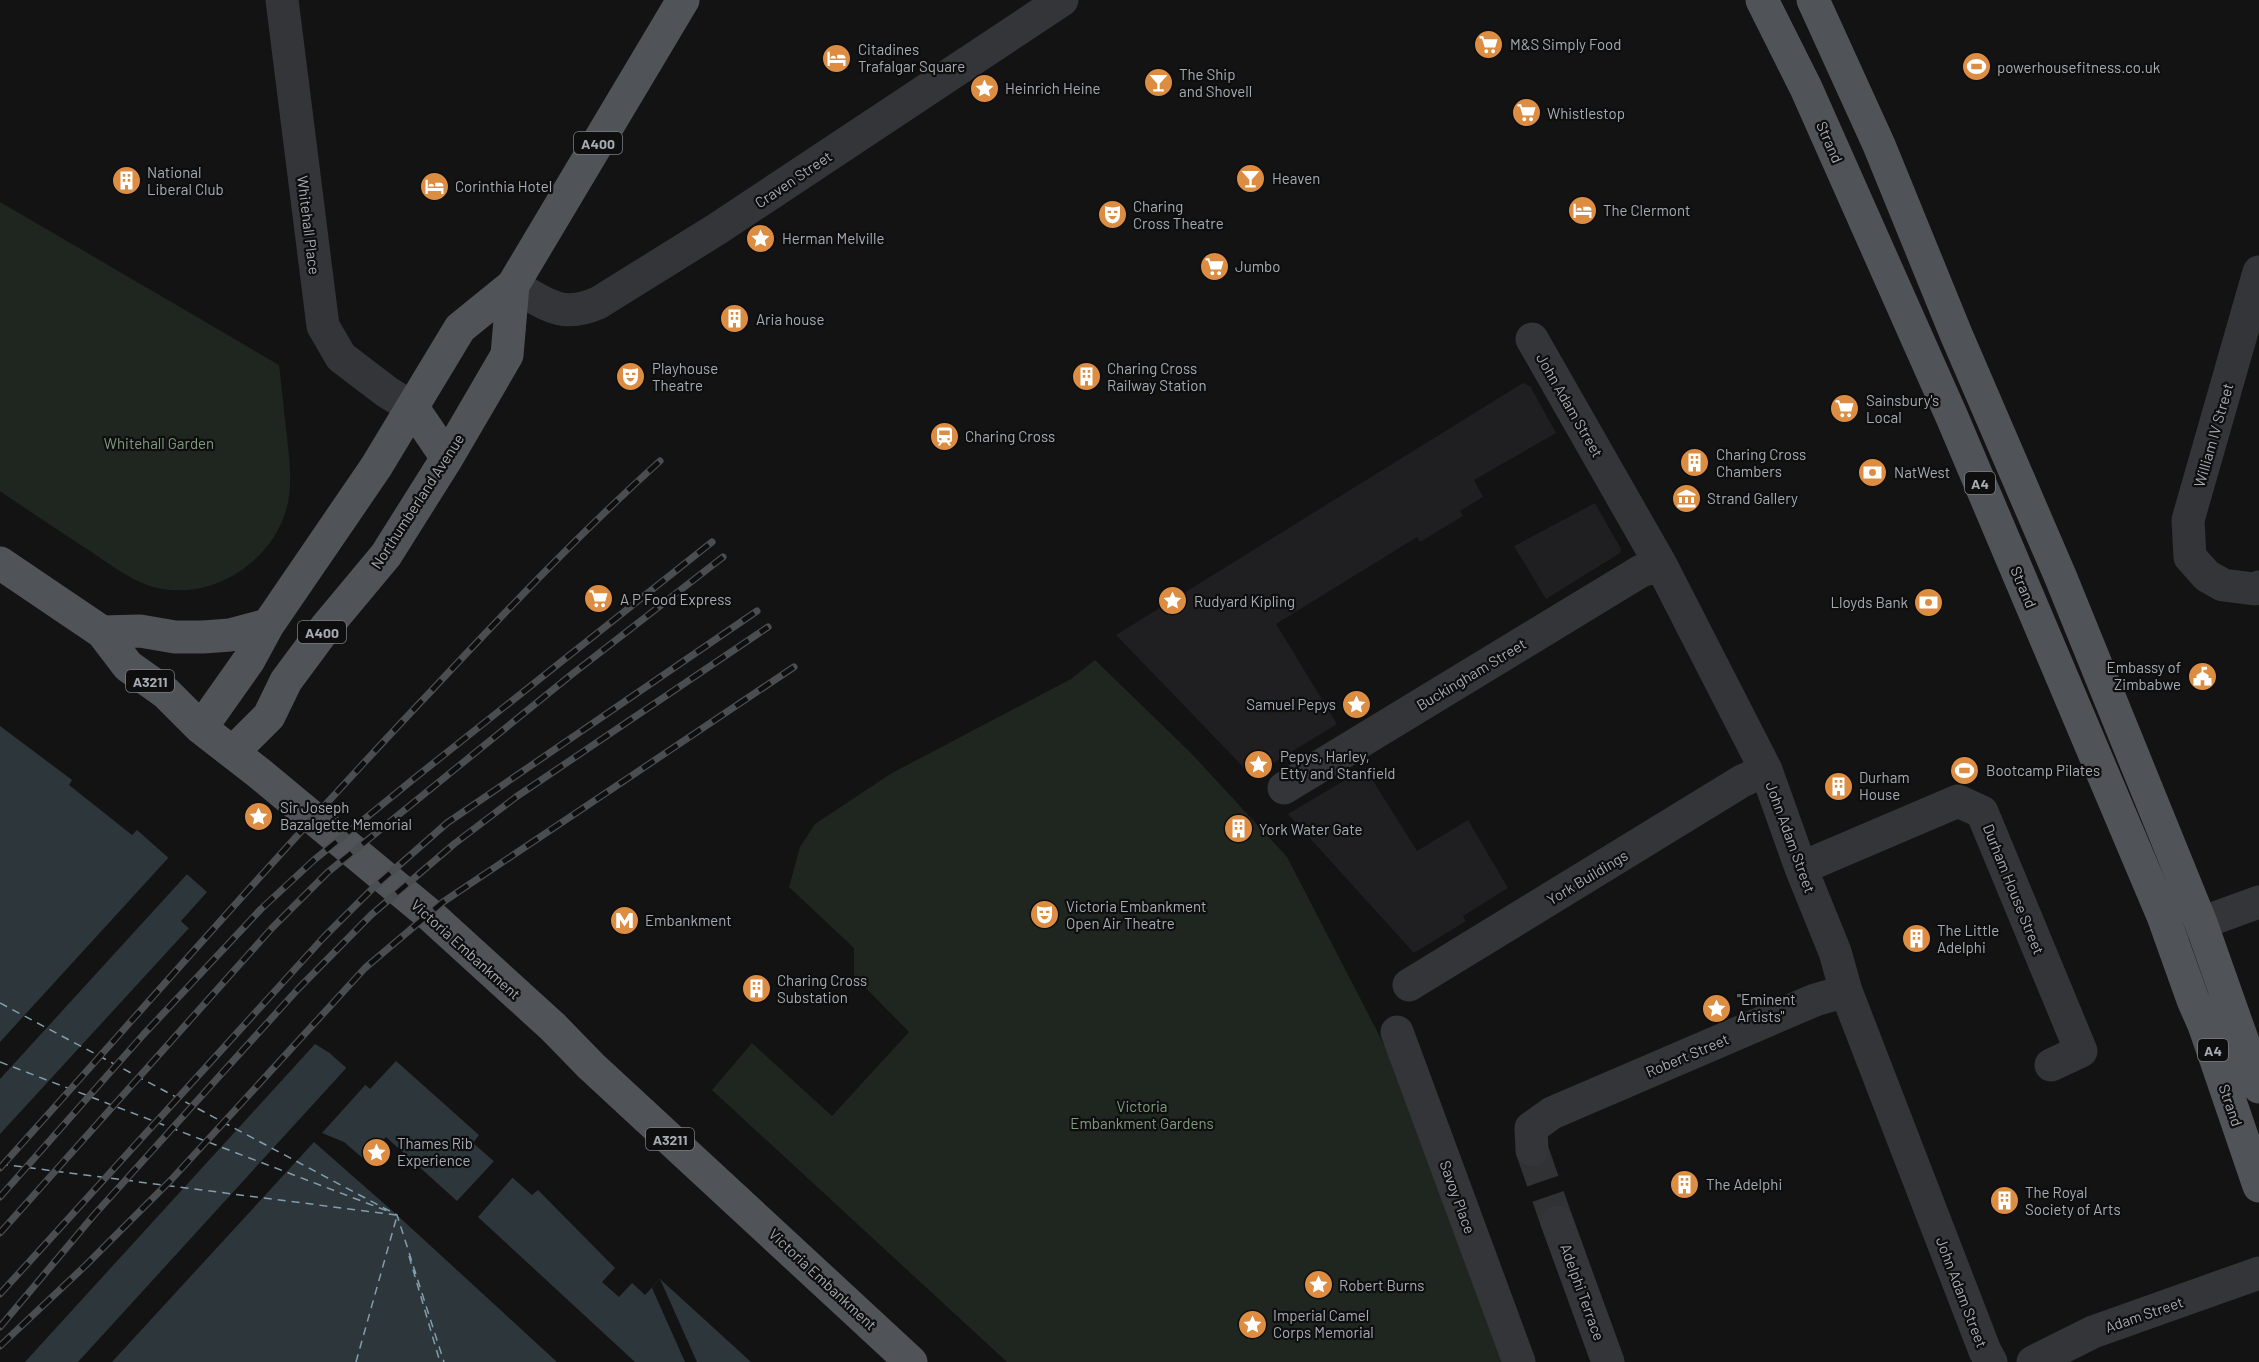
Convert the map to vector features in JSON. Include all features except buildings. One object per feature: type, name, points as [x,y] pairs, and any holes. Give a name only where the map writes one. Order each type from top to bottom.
[{"type":"main road","name":"Northumberland Avenue","points":[[201,728],[249,660],[268,625],[338,524],[413,408],[460,328],[513,285],[683,0]]},
{"type":"main road","name":"Strand","points":[[1762,0],[1806,88],[1952,417],[2163,916],[2204,1025],[2259,1186]]},
{"type":"main road","name":"A4","points":[[1813,0],[1879,145],[1956,334],[2061,578],[2201,923],[2259,1087]]},
{"type":"main road","name":"Northumberland Avenue","points":[[233,752],[269,717],[286,681],[326,627],[386,555],[447,458],[507,355],[513,285]]},
{"type":"main road","points":[[413,408],[447,458]]},
{"type":"main road","name":"Victoria Embankment","points":[[0,563],[102,632],[128,666],[166,693],[201,728],[233,752],[467,948],[911,1362]]},
{"type":"main road","points":[[102,632],[140,631],[175,637],[203,637],[230,635],[268,625]]},
{"type":"street","name":"Whitehall Place","points":[[282,0],[323,326],[341,357],[413,408]]},
{"type":"street","name":"Craven Street","points":[[513,285],[546,304],[565,311],[581,310],[598,303],[727,223],[1062,0]]},
{"type":"street","name":"William IV Street","points":[[2259,272],[2188,520],[2190,557],[2207,576],[2223,585],[2255,589],[2259,587]]},
{"type":"street","name":"John Adam Street","points":[[1532,339],[1661,565],[1766,770],[1835,952],[1846,991],[1991,1362]]},
{"type":"street","name":"Buckingham Street","points":[[1284,788],[1641,571],[1661,565]]},
{"type":"street","name":"York Buildings","points":[[1409,985],[1747,778],[1766,770]]},
{"type":"street","name":"Durham House Street","points":[[1802,868],[1958,801],[1982,812],[2081,1051],[2050,1065]]},
{"type":"street","points":[[2163,916],[2201,923],[2258,902]]},
{"type":"street","name":"Robert Street","points":[[1531,1139],[1563,1109],[1815,1000],[1846,991]]},
{"type":"street","name":"Savoy Place","points":[[1397,1032],[1519,1362]]},
{"type":"street","name":"Adelphi Terrace","points":[[1557,1222],[1608,1362]]},
{"type":"street","name":"Adam Street","points":[[2032,1362],[2093,1332],[2259,1273]]},
{"type":"shaded area","points":[[1523,383],[1530,386],[1556,433],[1474,480],[1483,497],[1460,511],[1463,516],[1420,542],[1417,537],[1276,624],[1337,724],[1252,776],[1116,635]]},
{"type":"shaded area","points":[[1595,503],[1621,549],[1620,553],[1546,599],[1514,546]]},
{"type":"shaded area","points":[[0,726],[72,780],[69,785],[132,835],[137,830],[207,892],[181,921],[370,1089],[396,1061],[479,1135],[473,1143],[532,1195],[538,1190],[615,1268],[602,1282],[619,1297],[632,1283],[645,1295],[660,1279],[751,1362],[0,1362]]},
{"type":"shaded area","points":[[1365,768],[1417,851],[1468,820],[1508,888],[1463,916],[1466,921],[1414,953],[1288,814]]},
{"type":"green space","name":"Whitehall Garden","points":[[0,202],[279,365],[290,467],[289,496],[283,519],[272,539],[257,557],[239,572],[196,589],[173,590],[150,586],[117,569],[0,491]]},
{"type":"green space","name":"Victoria Embankment Gardens","points":[[1095,660],[1191,753],[1287,857],[1392,1060],[1506,1362],[1007,1362],[712,1090],[752,1043],[832,1116],[909,1032],[854,976],[854,948],[789,887],[800,847],[815,824],[892,773],[1071,679]]},
{"type":"pier","points":[[170,856],[189,872],[0,1079],[0,1042]]},
{"type":"pier","points":[[209,891],[209,894],[185,921],[334,1052],[328,1052],[315,1044],[25,1362],[0,1362],[0,1134],[189,928],[182,922]]},
{"type":"pier","points":[[349,1065],[368,1082],[322,1133],[344,1142],[365,1160],[386,1137],[457,1201],[495,1160],[514,1176],[478,1217],[635,1362],[557,1362],[314,1142],[112,1362],[78,1362]]},
{"type":"pier","points":[[660,1279],[697,1362],[685,1362],[652,1288]]},
{"type":"ferry route","points":[[0,1003],[397,1215],[444,1362]]},
{"type":"ferry route","points":[[0,1062],[390,1212]]},
{"type":"ferry route","points":[[0,1164],[396,1215]]},
{"type":"ferry route","points":[[356,1362],[397,1216]]},
{"type":"ferry route","points":[[409,1256],[440,1362]]},
{"type":"tunnel","points":[[1532,1150],[1557,1222]]},
{"type":"railway","points":[[0,1168],[378,747],[544,572],[660,461]]},
{"type":"railway","points":[[0,1197],[143,1035],[261,909],[314,860],[712,542]]},
{"type":"railway","points":[[0,1233],[272,928],[328,872],[571,675],[723,557]]},
{"type":"railway","points":[[0,1294],[324,937],[373,888],[447,823],[757,611]]},
{"type":"railway","points":[[0,1327],[94,1215],[298,989],[371,915],[454,844],[516,797],[768,627]]},
{"type":"railway","points":[[0,1346],[85,1266],[171,1180],[365,968],[443,902],[794,667]]},
{"type":"place","name":"M&S Simply Food","points":[[1489,44]]},
{"type":"place","name":"Citadines Trafalgar Square","points":[[837,58]]},
{"type":"place","name":"powerhousefitness.co.uk","points":[[1976,67]]},
{"type":"place","name":"The Ship and Shovell","points":[[1158,83]]},
{"type":"place","name":"Heinrich Heine","points":[[984,88]]},
{"type":"place","name":"Whistlestop","points":[[1526,113]]},
{"type":"place","name":"Heaven","points":[[1251,178]]},
{"type":"place","name":"National Liberal Club","points":[[126,181]]},
{"type":"place","name":"Corinthia Hotel","points":[[434,186]]},
{"type":"place","name":"The Clermont","points":[[1582,210]]},
{"type":"place","name":"Charing Cross Theatre","points":[[1112,215]]},
{"type":"place","name":"Herman Melville","points":[[761,238]]},
{"type":"place","name":"Jumbo","points":[[1214,266]]},
{"type":"place","name":"Aria house","points":[[735,319]]},
{"type":"place","name":"Playhouse Theatre","points":[[631,377]]},
{"type":"place","name":"Charing Cross Railway Station","points":[[1086,377]]},
{"type":"place","name":"Sainsbury's Local","points":[[1845,409]]},
{"type":"place","name":"Charing Cross","points":[[944,436]]},
{"type":"place","name":"Charing Cross Chambers","points":[[1695,463]]},
{"type":"place","name":"NatWest","points":[[1873,472]]},
{"type":"place","name":"Strand Gallery","points":[[1686,498]]},
{"type":"place","name":"A P Food Express","points":[[599,599]]},
{"type":"place","name":"Rudyard Kipling","points":[[1173,601]]},
{"type":"place","name":"Lloyds Bank","points":[[1929,602]]},
{"type":"place","name":"Embassy of Zimbabwe","points":[[2202,676]]},
{"type":"place","name":"Samuel Pepys","points":[[1357,704]]},
{"type":"place","name":"Pepys, Harley, Etty and Stanfield","points":[[1259,765]]},
{"type":"place","name":"Bootcamp Pilates","points":[[1965,770]]},
{"type":"place","name":"Durham House","points":[[1838,786]]},
{"type":"place","name":"Sir Joseph Bazalgette Memorial","points":[[259,816]]},
{"type":"place","name":"York Water Gate","points":[[1238,829]]},
{"type":"place","name":"Victoria Embankment Open Air Theatre","points":[[1045,915]]},
{"type":"place","name":"Embankment","points":[[624,920]]},
{"type":"place","name":"The Little Adelphi","points":[[1916,939]]},
{"type":"place","name":"Charing Cross Substation","points":[[756,989]]},
{"type":"place","name":"\"Eminent Artists\"","points":[[1716,1008]]},
{"type":"place","name":"Thames Rib Experience","points":[[376,1152]]},
{"type":"place","name":"The Adelphi","points":[[1685,1184]]},
{"type":"place","name":"The Royal Society of Arts","points":[[2004,1201]]},
{"type":"place","name":"Robert Burns","points":[[1318,1285]]},
{"type":"place","name":"Imperial Camel Corps Memorial","points":[[1252,1324]]}]
